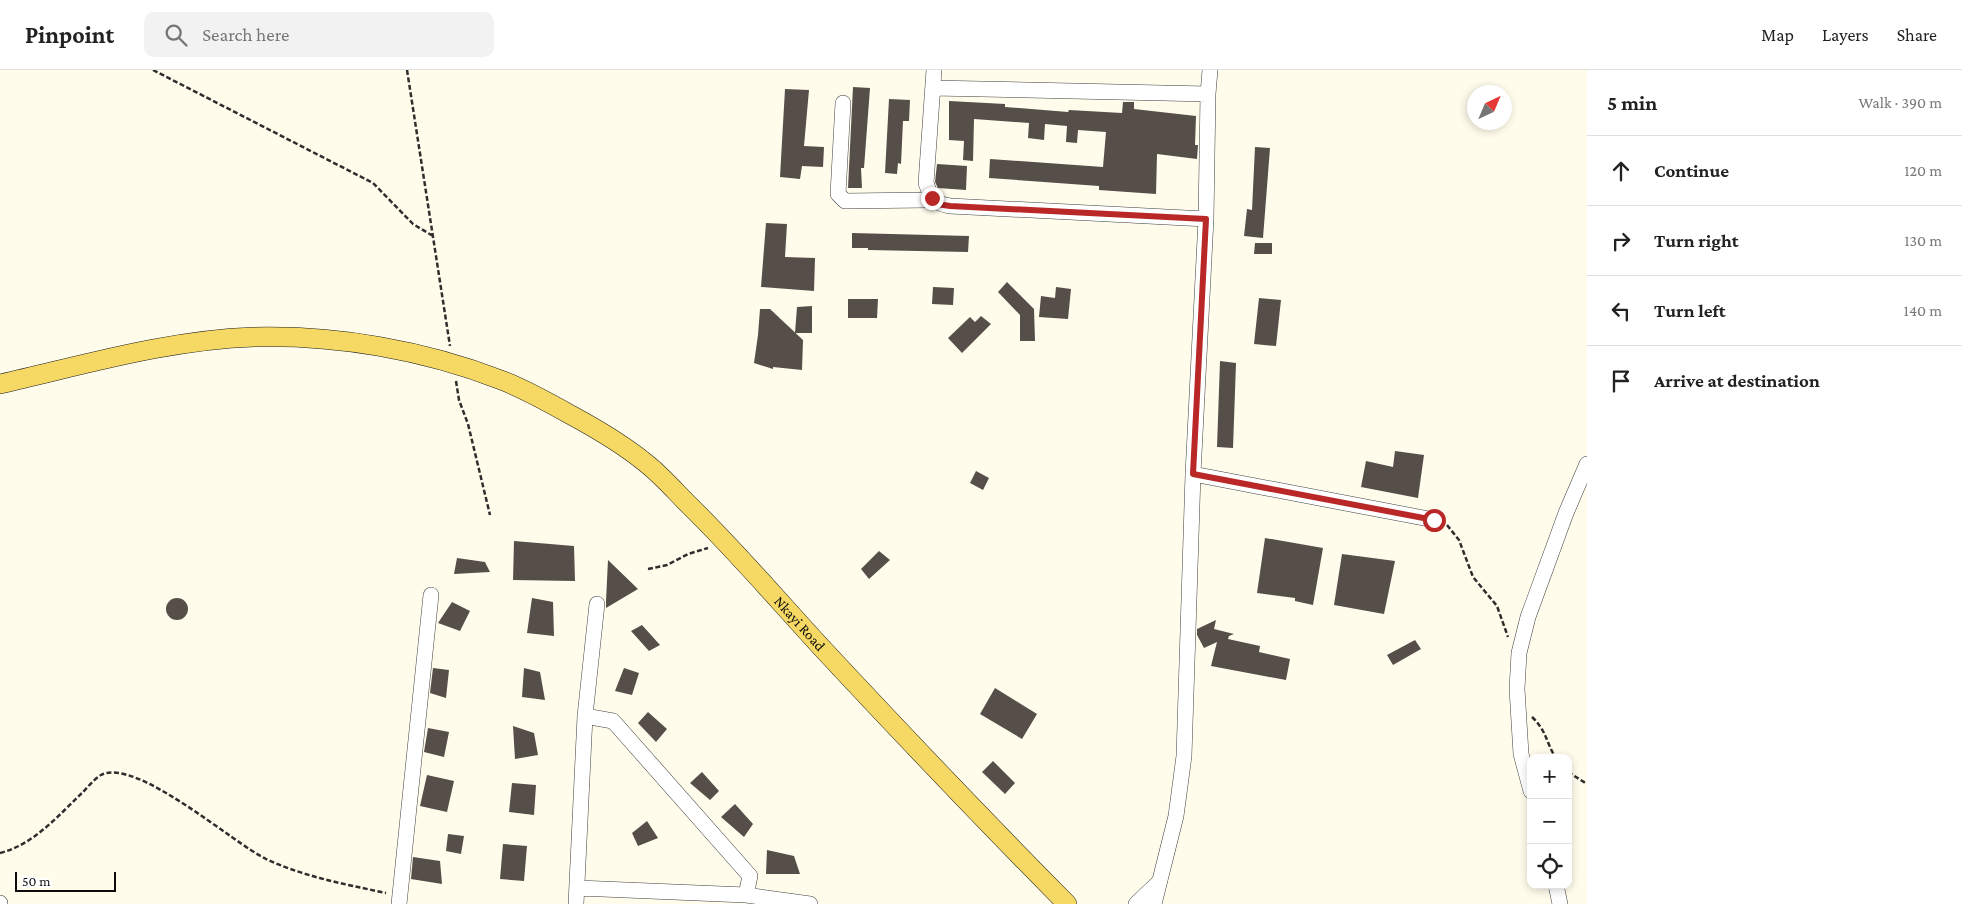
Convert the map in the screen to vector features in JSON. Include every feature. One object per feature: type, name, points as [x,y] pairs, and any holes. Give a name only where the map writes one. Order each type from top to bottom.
[{"type":"main road","name":"Nkayi Road","points":[[0,384],[161,346],[217,339],[256,337],[316,338],[389,349],[453,363],[504,381],[546,401],[600,431],[648,464],[726,542],[962,797],[1068,904]]},
{"type":"street","points":[[934,70],[926,183],[932,198],[937,204],[1206,219]]},
{"type":"street","points":[[1154,904],[1176,816],[1184,756],[1193,474],[1206,219],[1210,70]]},
{"type":"street","points":[[933,88],[1208,94]]},
{"type":"street","points":[[843,103],[838,194],[845,200],[926,200],[932,198]]},
{"type":"street","points":[[1527,776],[1521,754],[1517,689],[1519,653],[1528,617],[1566,514],[1587,464]]},
{"type":"street","points":[[1193,474],[1434,520]]},
{"type":"street","points":[[399,900],[431,596]]},
{"type":"street","points":[[576,904],[585,716],[597,604]]},
{"type":"street","points":[[585,716],[613,721],[750,876],[746,895]]},
{"type":"street","points":[[1136,904],[1160,882]]},
{"type":"street","points":[[578,888],[746,895],[810,904]]},
{"type":"street","points":[[1557,889],[1560,904]]},
{"type":"path","points":[[153,70],[373,183],[412,224],[433,236]]},
{"type":"path","points":[[407,70],[459,400],[468,424],[490,515]]},
{"type":"path","points":[[1434,520],[1447,526],[1460,540],[1473,577],[1497,606],[1508,636],[1519,653]]},
{"type":"path","points":[[648,569],[667,565],[688,554],[726,542]]},
{"type":"path","points":[[1519,703],[1546,734],[1554,754]]},
{"type":"path","points":[[0,853],[19,847],[33,837],[101,775],[116,772],[140,781],[181,801],[247,848],[266,859],[303,875],[399,900]]},
{"type":"path","points":[[1572,775],[1587,784]]},
{"type":"building","points":[[853,87],[870,88],[864,168],[861,168],[862,188],[848,188]]},
{"type":"building","points":[[785,89],[809,90],[804,146],[824,147],[823,167],[802,166],[800,179],[780,177]]},
{"type":"building","points":[[889,99],[910,100],[909,121],[903,121],[901,164],[898,163],[897,174],[885,173]]},
{"type":"building","points":[[949,101],[1005,104],[1005,107],[1068,112],[1069,110],[1122,113],[1123,102],[1134,102],[1134,109],[1196,116],[1195,145],[1198,145],[1197,159],[1157,154],[1156,194],[1099,190],[1099,186],[989,178],[990,159],[1103,167],[1106,132],[1078,130],[1077,143],[1066,142],[1067,126],[1045,124],[1044,140],[1028,138],[1029,123],[974,119],[973,161],[963,160],[964,141],[949,140]]},
{"type":"building","points":[[1255,147],[1270,148],[1263,238],[1244,236],[1247,209],[1252,210]]},
{"type":"building","points":[[937,164],[967,166],[966,190],[938,188],[935,182]]},
{"type":"building","points":[[766,223],[787,224],[785,257],[815,258],[814,291],[761,287]]},
{"type":"building","points":[[852,233],[969,236],[968,252],[852,248]]},
{"type":"building","points":[[1255,243],[1272,243],[1272,254],[1254,254]]},
{"type":"building","points":[[1007,282],[1034,309],[1035,341],[1020,341],[1020,315],[998,292]]},
{"type":"building","points":[[933,287],[954,288],[953,305],[932,304]]},
{"type":"building","points":[[1056,287],[1071,289],[1068,319],[1039,317],[1041,296],[1055,298]]},
{"type":"building","points":[[1259,298],[1281,300],[1276,346],[1254,344]]},
{"type":"building","points":[[848,299],[878,299],[877,318],[848,318]]},
{"type":"building","points":[[812,306],[812,333],[795,333],[797,307]]},
{"type":"building","points":[[760,309],[770,309],[803,340],[802,370],[773,367],[773,369],[754,363]]},
{"type":"building","points":[[981,316],[991,324],[962,353],[948,338],[970,317],[975,322]]},
{"type":"building","points":[[1220,361],[1236,363],[1233,448],[1217,447]]},
{"type":"building","points":[[1395,451],[1424,455],[1418,498],[1361,487],[1366,461],[1393,467]]},
{"type":"building","points":[[976,471],[989,478],[983,490],[970,483]]},
{"type":"building","points":[[1265,538],[1323,548],[1313,605],[1295,601],[1295,598],[1257,593]]},
{"type":"building","points":[[514,541],[574,546],[575,581],[513,580]]},
{"type":"building","points":[[879,551],[890,560],[869,579],[861,569]]},
{"type":"building","points":[[1342,554],[1395,561],[1384,614],[1334,605]]},
{"type":"building","points":[[457,558],[485,562],[490,572],[454,574]]},
{"type":"building","points":[[608,560],[638,589],[606,608],[606,601]]},
{"type":"building","points":[[177,598],[185,601],[188,609],[185,617],[177,620],[169,617],[166,609],[169,601]]},
{"type":"building","points":[[532,598],[553,602],[554,636],[527,633]]},
{"type":"building","points":[[452,602],[470,611],[460,631],[438,623]]},
{"type":"building","points":[[1216,620],[1214,629],[1234,634],[1229,636],[1228,639],[1260,646],[1259,652],[1290,659],[1286,680],[1211,666],[1217,642],[1204,648],[1197,635],[1197,629]]},
{"type":"building","points":[[642,625],[660,645],[649,651],[631,631]]},
{"type":"building","points":[[1415,640],[1421,649],[1393,665],[1387,655]]},
{"type":"building","points":[[433,668],[449,670],[446,698],[430,693]]},
{"type":"building","points":[[524,668],[540,672],[545,700],[522,697]]},
{"type":"building","points":[[624,668],[639,673],[632,695],[615,691]]},
{"type":"building","points":[[995,688],[1037,714],[1022,739],[980,714]]},
{"type":"building","points":[[648,712],[667,729],[656,742],[638,723]]},
{"type":"building","points":[[513,726],[534,733],[538,755],[515,759]]},
{"type":"building","points":[[428,728],[449,732],[444,757],[424,752]]},
{"type":"building","points":[[993,761],[1015,783],[1005,794],[982,772]]},
{"type":"building","points":[[702,772],[719,791],[710,800],[690,783]]},
{"type":"building","points":[[427,775],[454,781],[447,812],[420,806]]},
{"type":"building","points":[[512,783],[536,785],[534,815],[509,812]]},
{"type":"building","points":[[735,804],[753,824],[744,837],[721,817]]},
{"type":"building","points":[[647,821],[658,838],[638,846],[632,833]]},
{"type":"building","points":[[448,834],[464,836],[461,854],[446,851]]},
{"type":"building","points":[[503,844],[527,846],[524,881],[500,879]]},
{"type":"building","points":[[767,850],[794,856],[800,874],[766,874]]},
{"type":"building","points":[[413,857],[440,861],[442,884],[411,879]]},
{"type":"route","points":[[932,198],[937,204],[950,206],[1206,219],[1193,474],[1434,520]]}]
